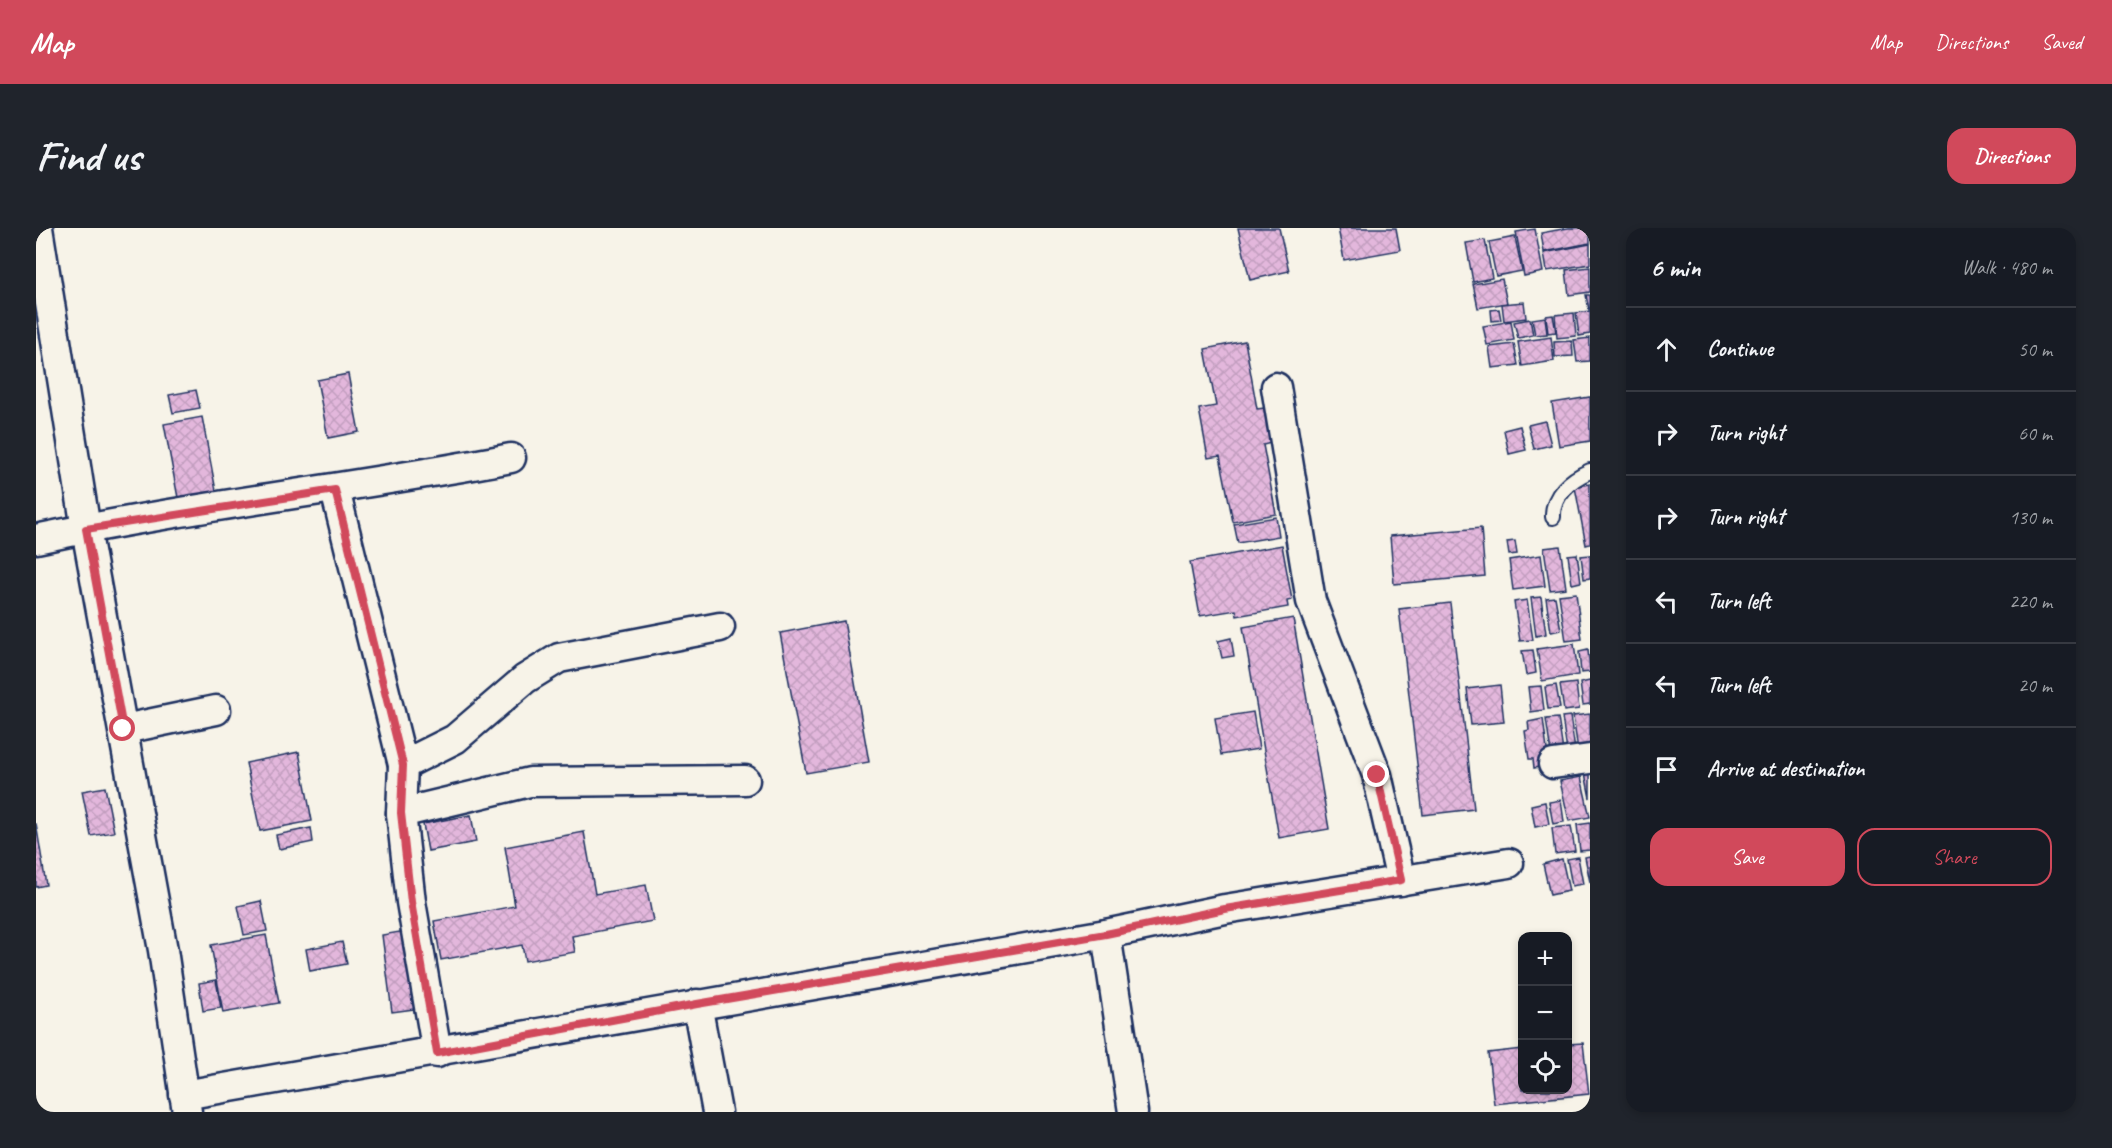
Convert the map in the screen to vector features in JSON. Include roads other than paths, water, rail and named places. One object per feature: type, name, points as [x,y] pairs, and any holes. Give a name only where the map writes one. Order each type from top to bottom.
[{"type":"street","points":[[38,228],[86,529],[164,950],[185,1104],[697,1004],[1106,934],[1225,909],[1509,863]]},
{"type":"street","points":[[1276,387],[1311,601],[1377,775],[1401,880]]},
{"type":"street","points":[[36,539],[335,490],[511,458]]},
{"type":"street","points":[[335,490],[403,765],[401,813],[411,902],[437,1053]]},
{"type":"street","points":[[403,765],[455,739],[525,679],[559,658],[720,627]]},
{"type":"street","points":[[123,729],[216,710]]},
{"type":"street","points":[[1553,764],[1590,759]]},
{"type":"street","points":[[401,813],[530,782],[745,780]]},
{"type":"street","points":[[1106,934],[1133,1112]]},
{"type":"street","points":[[697,1004],[717,1112]]},
{"type":"lane","points":[[1553,517],[1552,507],[1564,487],[1590,471]]}]
